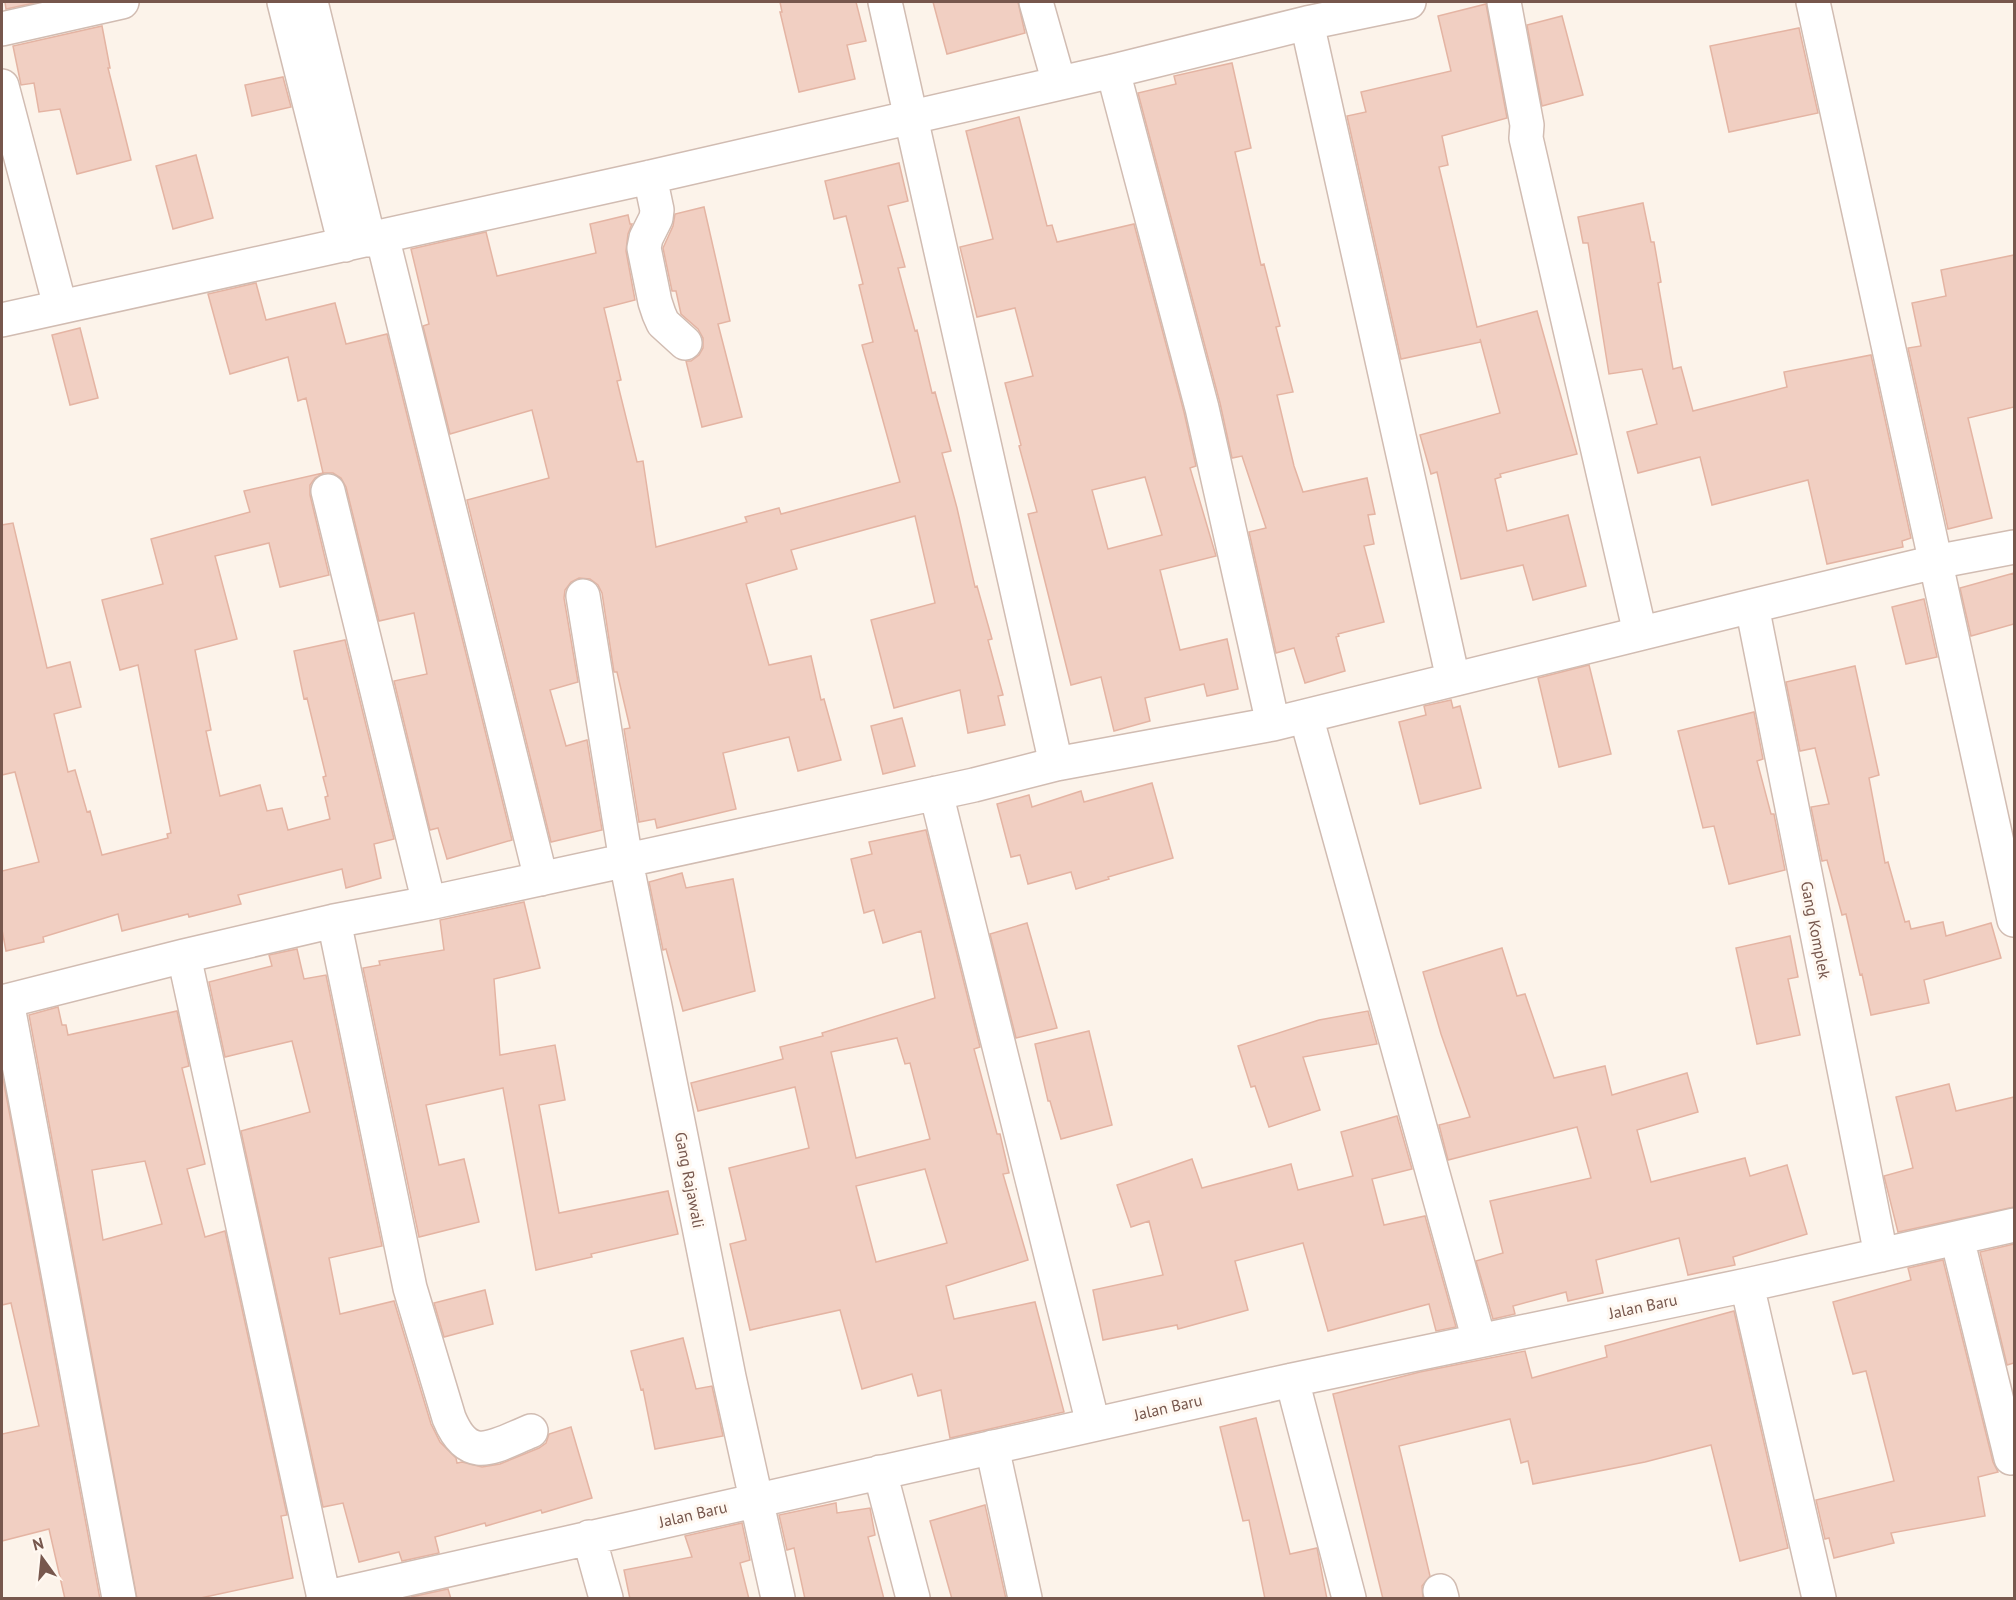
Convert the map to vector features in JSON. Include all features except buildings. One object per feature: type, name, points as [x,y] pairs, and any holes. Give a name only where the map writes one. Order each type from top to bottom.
[{"type":"street","points":[[2,28],[115,2]]},
{"type":"street","points":[[284,2],[365,240]]},
{"type":"street","points":[[311,2],[365,240],[541,879]]},
{"type":"street","points":[[885,2],[1056,764]]},
{"type":"street","points":[[1036,2],[1059,83]]},
{"type":"street","points":[[2,320],[650,177],[1113,71],[1321,15],[1409,2]]},
{"type":"street","points":[[1504,2],[1527,125],[1526,138],[1640,633]]},
{"type":"street","points":[[1813,2],[2014,920]]},
{"type":"street","points":[[1321,15],[1453,679]]},
{"type":"street","points":[[1113,71],[1202,408],[1273,724]]},
{"type":"street","points":[[2,86],[60,306]]},
{"type":"street","points":[[650,177],[657,210],[644,248],[655,302],[663,323],[685,343]]},
{"type":"street","points":[[328,491],[429,903]]},
{"type":"street","points":[[119,1599],[4,1002],[334,921],[626,861],[936,793],[1056,764],[1273,724],[1935,562],[2014,547]]},
{"type":"street","name":"Gang Rajawali","points":[[583,596],[626,861],[755,1500],[778,1599]]},
{"type":"street","name":"Gang Komplek","points":[[1752,606],[1881,1255]]},
{"type":"street","points":[[1306,716],[1479,1341]]},
{"type":"street","points":[[936,793],[1093,1424]]},
{"type":"street","points":[[334,921],[410,1288],[448,1418],[462,1441],[468,1446],[478,1448],[490,1448],[531,1431]]},
{"type":"street","points":[[184,956],[323,1598]]},
{"type":"street","name":"Jalan Baru","points":[[323,1598],[405,1589],[590,1537],[1292,1380],[1747,1285],[2014,1225]]},
{"type":"street","points":[[1957,1238],[2011,1458]]},
{"type":"street","points":[[1747,1285],[1819,1599]]},
{"type":"street","points":[[1292,1380],[1349,1599]]},
{"type":"street","points":[[992,1447],[1025,1599]]},
{"type":"street","points":[[880,1472],[913,1599]]},
{"type":"street","points":[[590,1537],[606,1599]]}]
